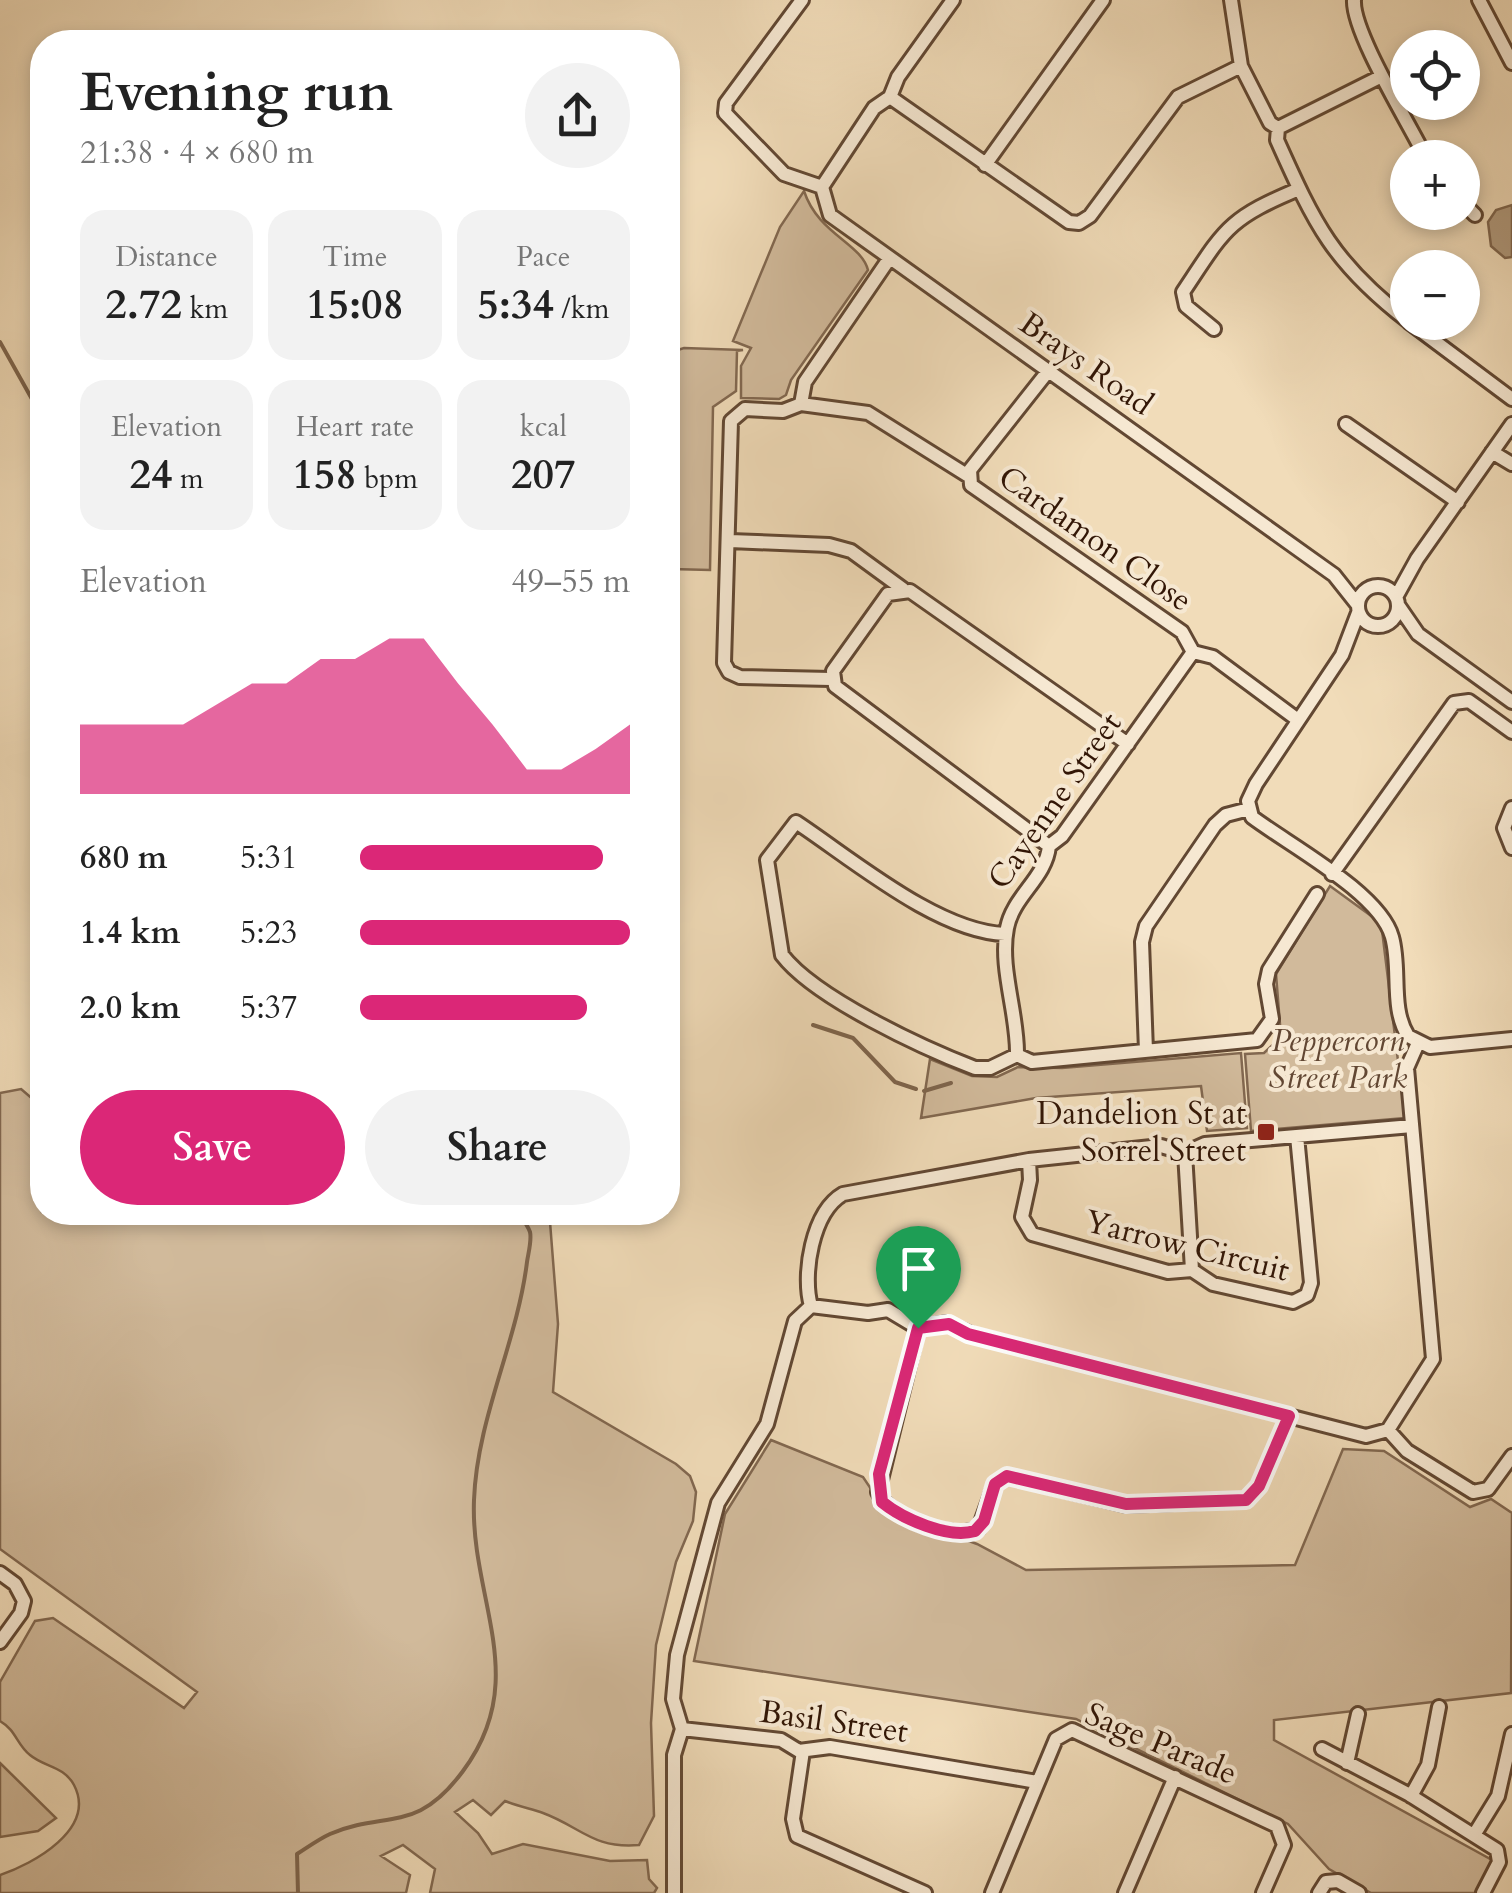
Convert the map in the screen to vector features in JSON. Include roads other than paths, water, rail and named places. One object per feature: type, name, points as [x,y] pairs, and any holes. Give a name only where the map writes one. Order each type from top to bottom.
[{"type":"street","points":[[802,0],[726,103],[725,113],[784,174],[822,187],[874,108],[890,97],[898,77],[953,0]]},
{"type":"street","points":[[985,165],[1103,0]]},
{"type":"street","points":[[1231,0],[1241,66],[1270,124],[1278,128]]},
{"type":"street","points":[[1354,0],[1356,20],[1378,61],[1380,78],[1390,87],[1417,140]]},
{"type":"street","points":[[1479,0],[1512,64]]},
{"type":"street","points":[[890,97],[1069,222],[1085,221],[1178,97],[1241,66]]},
{"type":"street","points":[[1278,128],[1380,78]]},
{"type":"street","points":[[1278,128],[1276,140],[1334,255],[1362,286],[1390,308]]},
{"type":"street","name":"Brays Road","points":[[822,187],[830,214],[889,260],[1334,575],[1358,609]]},
{"type":"street","points":[[1214,329],[1186,306],[1183,292],[1226,227],[1248,210],[1299,188]]},
{"type":"street","points":[[801,404],[804,382],[889,260]]},
{"type":"street","points":[[1432,340],[1512,399]]},
{"type":"street","name":"Cardamon Close","points":[[1049,370],[970,470],[971,484],[1182,632],[1192,652],[1212,657],[1298,720]]},
{"type":"street","points":[[970,477],[868,413],[801,404],[784,411],[744,410],[730,421],[724,664],[729,672],[740,676],[831,679],[844,695],[1049,846]]},
{"type":"street","points":[[1346,424],[1458,502]]},
{"type":"street","points":[[1342,655],[1394,619],[1397,601],[1417,558],[1512,424]]},
{"type":"street","points":[[1492,452],[1512,464]]},
{"type":"street","points":[[730,541],[830,545],[851,551],[1128,744]]},
{"type":"street","points":[[1417,558],[1362,593],[1342,655],[1256,784],[1249,809],[1252,817],[1380,912],[1392,937],[1402,1025],[1418,1044],[1430,1047],[1512,1039]]},
{"type":"street","name":"Brays Road","points":[[1334,575],[1376,586]]},
{"type":"street","points":[[1376,586],[1397,601],[1418,634],[1512,702]]},
{"type":"street","points":[[831,679],[888,594],[903,590]]},
{"type":"street","points":[[1358,609],[1367,624],[1418,634]]},
{"type":"street","name":"Cayenne Street","points":[[1016,1055],[1005,934],[1011,909],[1048,861],[1049,846],[1062,836],[1192,652]]},
{"type":"street","points":[[1332,874],[1454,703],[1469,701],[1512,732]]},
{"type":"street","points":[[1512,808],[1504,828],[1512,848]]},
{"type":"street","points":[[1146,1051],[1142,942],[1146,926],[1216,825],[1226,815],[1249,809]]},
{"type":"street","points":[[1005,934],[986,934],[944,916],[796,822],[766,860],[782,956],[791,967],[858,1011],[959,1061],[990,1068],[1016,1055],[1032,1062],[1257,1040],[1265,1034],[1272,1019],[1266,984],[1270,970],[1317,894]]},
{"type":"street","points":[[811,1306],[868,1313],[888,1310],[918,1328],[949,1324],[968,1334],[1366,1436],[1388,1430],[1433,1359],[1407,1068],[1418,1044]]},
{"type":"street","points":[[811,1306],[806,1278],[824,1212],[838,1197],[1029,1160],[1161,1146],[1185,1153],[1205,1144],[1412,1126]]},
{"type":"street","name":"Yarrow Circuit","points":[[1029,1160],[1030,1180],[1022,1217],[1029,1233],[1168,1272],[1192,1270],[1213,1284],[1285,1302],[1307,1295],[1310,1282],[1297,1136]]},
{"type":"street","points":[[1185,1153],[1192,1270]]},
{"type":"street","points":[[674,1893],[674,1755],[682,1729],[674,1704],[676,1665],[714,1514],[767,1424],[795,1321],[811,1306]]},
{"type":"street","points":[[918,1328],[878,1492],[898,1513],[952,1531],[966,1534],[978,1528],[995,1484],[1007,1476],[1126,1504],[1246,1500],[1259,1486],[1289,1416]]},
{"type":"street","points":[[1388,1430],[1408,1450],[1465,1490],[1479,1493],[1495,1482],[1512,1456]]},
{"type":"street","points":[[0,1573],[20,1589],[24,1601],[21,1614],[0,1642]]},
{"type":"street","points":[[1411,1796],[1428,1766],[1439,1707]]},
{"type":"street","points":[[1348,1763],[1358,1714]]},
{"type":"street","name":"Basil Street","points":[[682,1729],[781,1740],[803,1752],[830,1747],[1038,1782]]},
{"type":"street","name":"Sage Parade","points":[[992,1893],[1056,1739],[1068,1730],[1280,1829],[1284,1845],[1263,1893]]},
{"type":"street","points":[[1474,1835],[1498,1796],[1512,1740]]},
{"type":"street","points":[[1322,1749],[1411,1796],[1500,1855],[1483,1893]]},
{"type":"street","points":[[803,1752],[793,1820],[797,1836],[924,1893]]},
{"type":"street","points":[[1125,1893],[1175,1777]]},
{"type":"street","points":[[1320,1893],[1326,1882],[1335,1880],[1360,1893]]},
{"type":"waterway","points":[[0,342],[30,396]]},
{"type":"waterway","points":[[813,1025],[853,1038],[895,1082],[916,1089]]},
{"type":"waterway","points":[[924,1091],[951,1083]]},
{"type":"waterway","points":[[298,1893],[297,1854],[330,1834],[400,1818],[430,1804],[463,1771],[483,1737],[493,1704],[496,1671],[475,1536],[474,1500],[482,1440],[522,1292],[530,1247],[526,1225]]},
{"type":"place","name":"Dandelion St at Sorrel Street","points":[[1266,1132]]},
{"type":"park label","name":"Peppercorn Street Park","points":[[1338,1060]]}]
